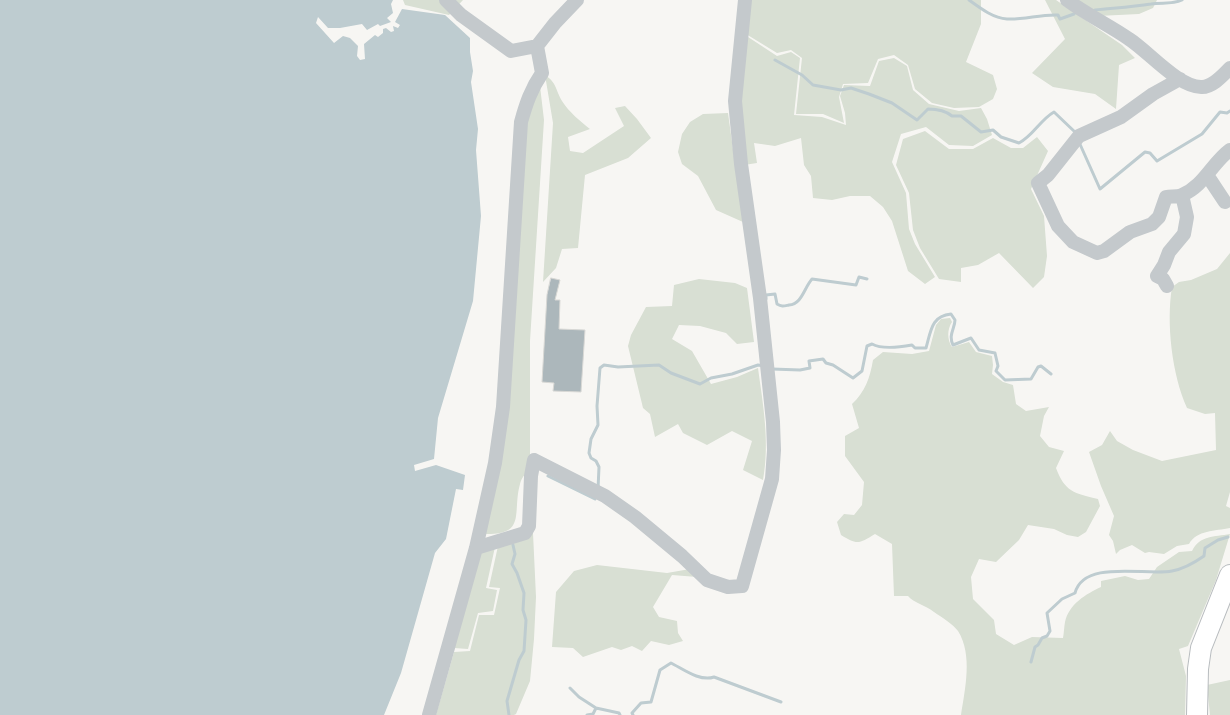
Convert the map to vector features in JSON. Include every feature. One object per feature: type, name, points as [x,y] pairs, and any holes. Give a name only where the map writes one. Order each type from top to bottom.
[{"type":"highway","points":[[1197,715],[1198,670],[1202,648],[1230,575]]},
{"type":"street","points":[[446,0],[461,15],[511,51],[537,46],[577,0]]},
{"type":"street","points":[[476,548],[525,533],[529,526],[531,476],[534,460],[605,496],[620,506],[682,556],[707,580],[728,588],[742,586],[772,479],[774,450],[773,422],[760,298],[741,164],[735,101],[745,0]]},
{"type":"street","points":[[1067,0],[1083,12],[1130,39],[1180,79],[1196,87],[1204,87],[1230,68]]},
{"type":"street","points":[[429,715],[476,548],[495,463],[503,407],[521,122],[534,84],[542,73],[537,46]]},
{"type":"street","points":[[1180,79],[1121,117],[1079,136],[1048,175],[1038,183],[1058,226],[1074,242],[1097,253],[1104,251],[1130,232],[1152,224],[1159,217],[1166,197],[1182,195],[1203,180],[1224,154],[1230,150]]},
{"type":"street","points":[[1207,175],[1225,202]]},
{"type":"street","points":[[1167,286],[1163,279],[1157,276],[1169,252],[1184,234],[1187,217],[1182,195]]},
{"type":"shaded area","points":[[0,0],[393,0],[391,4],[393,13],[387,18],[391,22],[380,26],[378,24],[367,30],[362,24],[328,28],[318,17],[316,23],[334,43],[343,36],[350,38],[358,46],[357,56],[360,60],[365,59],[364,44],[375,35],[378,37],[383,33],[383,29],[386,28],[391,32],[394,31],[393,26],[398,28],[400,25],[395,22],[402,9],[445,15],[470,38],[473,71],[471,82],[478,129],[476,150],[481,216],[473,301],[438,418],[434,459],[414,465],[415,471],[436,465],[465,475],[463,490],[456,489],[446,539],[435,553],[401,673],[384,715],[0,715]]},
{"type":"shaded area","points":[[403,0],[463,0],[449,15],[405,5]]},
{"type":"shaded area","points":[[750,0],[981,0],[981,24],[966,62],[993,75],[997,89],[993,99],[979,107],[954,108],[932,103],[915,89],[908,65],[894,55],[878,59],[868,83],[843,84],[839,97],[844,123],[823,114],[796,114],[802,58],[791,50],[777,53],[746,34]]},
{"type":"shaded area","points":[[1045,0],[1056,0],[1122,45],[1135,58],[1119,65],[1116,109],[1095,94],[1053,87],[1032,73],[1065,39]]},
{"type":"shaded area","points":[[1074,0],[1157,0],[1153,8],[1139,14],[1098,16]]},
{"type":"shaded area","points":[[745,35],[777,56],[791,52],[800,58],[794,115],[822,117],[846,125],[840,96],[844,85],[870,86],[879,61],[894,58],[907,66],[913,90],[929,104],[959,111],[981,108],[992,135],[973,146],[949,145],[926,127],[901,134],[892,162],[906,193],[909,229],[915,244],[935,277],[925,284],[908,271],[892,221],[883,207],[870,196],[850,196],[832,200],[813,198],[811,176],[804,165],[801,138],[775,146],[754,143],[757,163],[744,165],[740,119]]},
{"type":"shaded area","points":[[545,75],[554,84],[568,109],[590,129],[568,137],[570,151],[583,153],[624,126],[615,108],[625,106],[651,138],[628,158],[585,175],[578,248],[562,249],[556,268],[543,282],[553,123]]},
{"type":"shaded area","points":[[540,86],[544,120],[530,341],[530,467],[521,482],[515,520],[512,526],[507,531],[485,534],[526,127],[530,109]]},
{"type":"shaded area","points":[[728,113],[743,222],[716,210],[698,176],[682,164],[678,152],[682,134],[690,122],[703,114]]},
{"type":"shaded area","points":[[925,131],[949,149],[973,149],[993,138],[1011,148],[1023,148],[1037,137],[1048,151],[1031,189],[1044,216],[1047,256],[1044,277],[1033,288],[999,253],[978,265],[961,268],[961,282],[939,279],[920,248],[913,230],[909,193],[896,165],[903,139]]},
{"type":"shaded area","points":[[1230,253],[1230,492],[1226,506],[1230,508],[1230,528],[1202,534],[1192,539],[1189,544],[1177,546],[1164,554],[1145,553],[1132,545],[1120,550],[1116,554],[1113,541],[1109,535],[1114,516],[1089,452],[1102,445],[1110,431],[1117,441],[1133,450],[1162,461],[1216,450],[1215,413],[1205,414],[1187,408],[1177,380],[1170,332],[1170,301],[1172,287],[1179,282],[1191,280],[1217,269]]},
{"type":"shaded area","points":[[699,279],[735,283],[747,288],[754,342],[737,344],[726,333],[700,326],[679,325],[672,339],[692,351],[711,384],[737,377],[758,368],[766,438],[763,480],[743,470],[752,441],[732,431],[707,445],[683,433],[678,424],[655,437],[650,414],[643,408],[628,346],[631,335],[646,307],[672,306],[674,285]]},
{"type":"shaded area","points":[[950,318],[952,322],[948,334],[952,347],[969,342],[976,352],[992,356],[992,374],[1003,382],[1013,385],[1016,404],[1026,411],[1049,407],[1044,416],[1040,436],[1049,447],[1064,451],[1056,468],[1059,476],[1071,490],[1098,499],[1100,506],[1086,532],[1078,537],[1067,535],[1054,529],[1028,525],[1019,540],[996,562],[979,559],[971,577],[973,599],[994,620],[996,634],[1014,645],[1032,637],[1063,638],[1065,622],[1070,610],[1084,596],[1101,587],[1101,581],[1125,576],[1138,580],[1149,579],[1157,567],[1179,552],[1192,551],[1203,539],[1230,534],[1216,580],[1188,646],[1179,649],[1186,676],[1185,715],[961,715],[967,661],[963,640],[958,631],[943,618],[908,596],[894,596],[892,544],[875,534],[858,542],[841,535],[837,522],[844,514],[854,515],[862,505],[864,482],[845,456],[845,436],[859,428],[852,404],[866,384],[873,360],[883,352],[912,354],[929,351],[936,325],[941,319]]},
{"type":"shaded area","points":[[533,533],[536,597],[534,639],[530,681],[516,714],[436,715],[454,652],[470,651],[479,615],[494,615],[500,588],[489,587],[498,546]]},
{"type":"shaded area","points":[[495,547],[486,588],[497,590],[493,611],[478,613],[468,649],[454,648],[480,550]]},
{"type":"shaded area","points":[[597,565],[667,573],[690,569],[697,577],[672,575],[653,607],[659,617],[677,621],[678,633],[683,641],[669,645],[651,641],[642,651],[632,646],[621,650],[612,647],[583,657],[573,648],[552,647],[556,592],[574,571]]},
{"type":"shaded area","points":[[1230,680],[1230,715],[1210,715],[1207,685]]},
{"type":"building","points":[[551,278],[560,280],[555,300],[560,300],[559,329],[585,330],[581,392],[553,391],[554,383],[542,382],[547,295]]},
{"type":"waterway","points":[[969,0],[992,15],[1007,19],[1052,15],[1058,15],[1060,19],[1074,14]]},
{"type":"waterway","points":[[1095,10],[1170,3],[1182,0]]},
{"type":"waterway","points":[[775,60],[802,75],[813,85],[841,90],[851,88],[869,94],[892,103],[917,120],[928,109],[938,110],[952,116],[961,116],[981,132],[993,130],[1001,137],[1019,143],[1054,112],[1076,133]]},
{"type":"waterway","points":[[1079,142],[1100,189],[1145,152],[1150,153],[1157,161],[1202,134],[1220,112],[1227,113],[1230,111]]},
{"type":"waterway","points":[[766,299],[766,295],[775,294],[777,304],[780,306],[793,304],[800,299],[812,279],[856,285],[859,277],[867,279]]},
{"type":"waterway","points":[[772,369],[800,370],[810,368],[809,361],[823,359],[826,363],[833,365],[853,378],[862,371],[867,346],[872,344],[892,348],[912,345],[915,348],[926,348],[933,325],[939,318],[951,314],[955,320],[951,335],[953,345],[971,338],[979,350],[995,353],[998,366],[996,371],[1005,380],[1031,379],[1038,367],[1041,366],[1051,374]]},
{"type":"waterway","points":[[598,489],[599,467],[589,453],[591,439],[598,425],[597,406],[600,368],[604,365],[618,367],[659,365],[671,373],[700,384],[711,378],[732,374],[758,365],[764,366]]},
{"type":"waterway","points":[[548,476],[595,499],[596,495]]},
{"type":"waterway","points":[[1031,662],[1035,647],[1050,631],[1047,613],[1062,599],[1075,593],[1081,582],[1090,576],[1103,572],[1117,571],[1161,572],[1176,570],[1200,559],[1204,556],[1205,548],[1218,540],[1228,537]]},
{"type":"waterway","points":[[509,715],[507,701],[519,660],[524,651],[526,620],[523,610],[524,593],[512,564],[515,554],[513,545]]},
{"type":"waterway","points":[[633,715],[632,713],[641,703],[651,702],[660,670],[671,663],[697,676],[703,678],[714,677],[781,702]]},
{"type":"waterway","points":[[570,688],[579,697],[596,708]]},
{"type":"waterway","points":[[587,715],[593,714],[596,708],[619,713],[620,715]]}]
